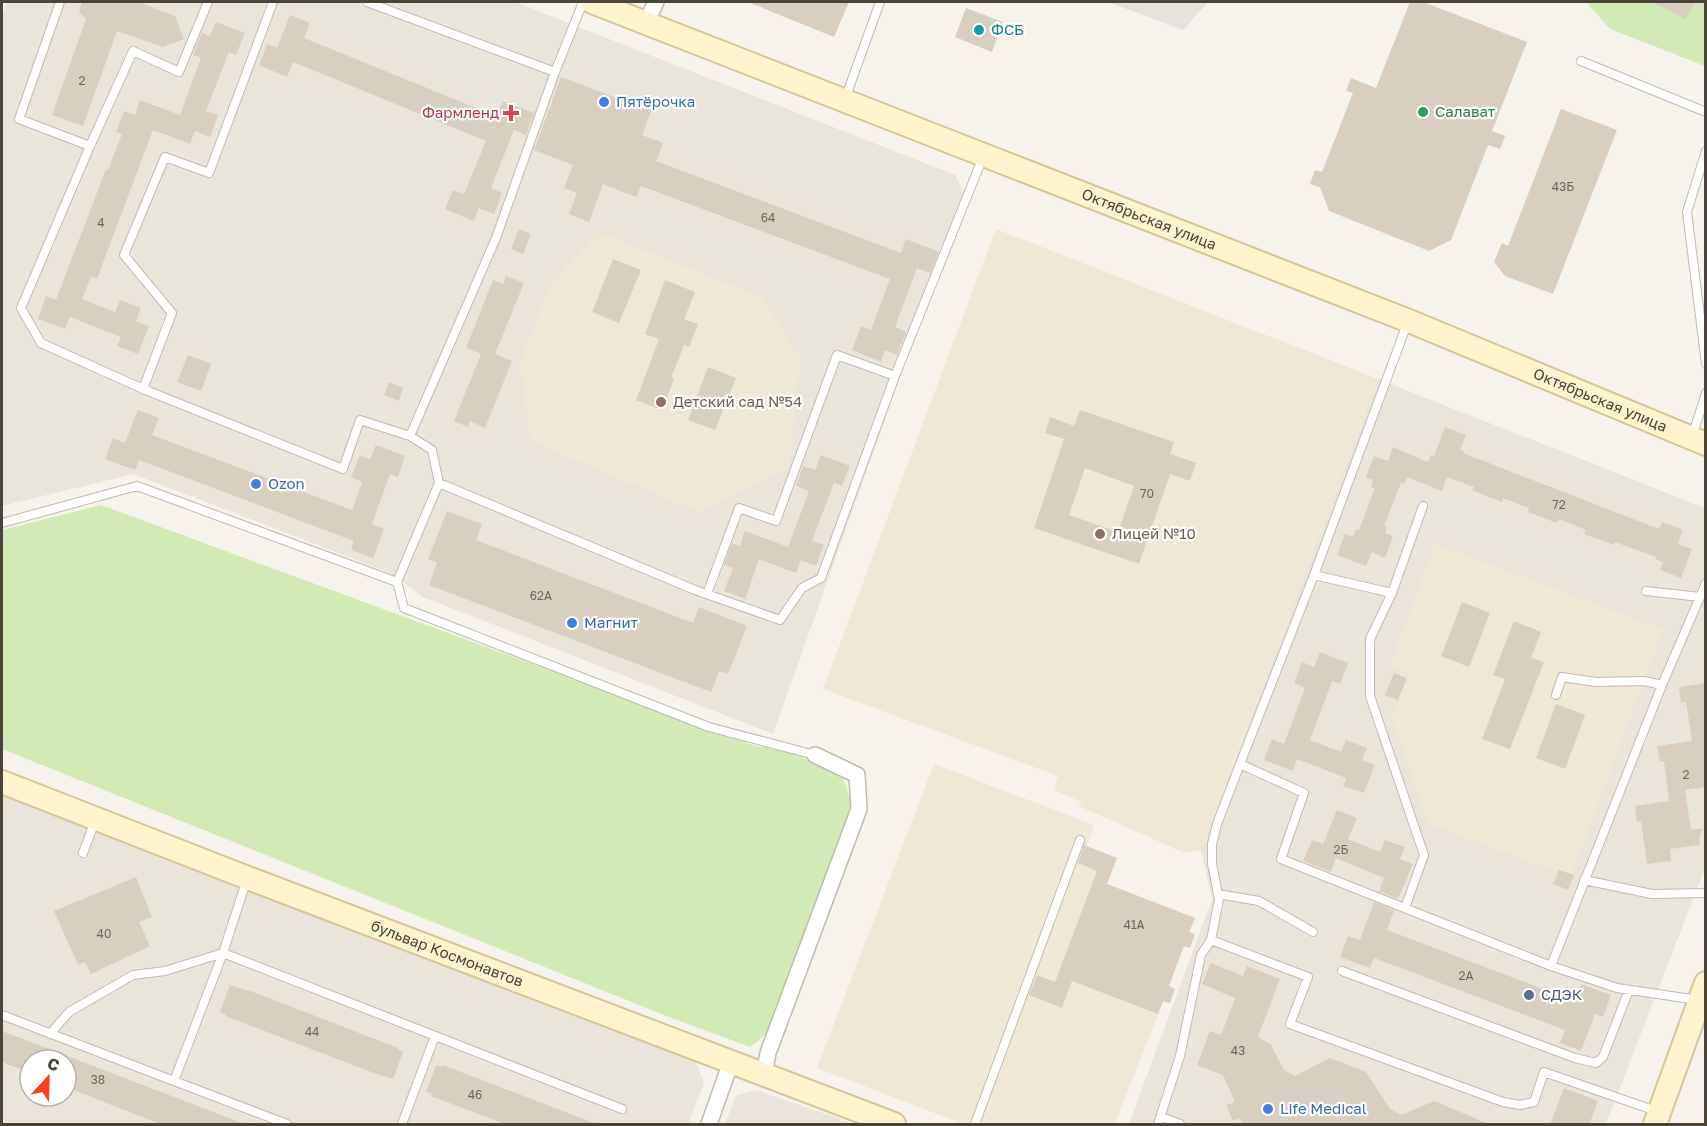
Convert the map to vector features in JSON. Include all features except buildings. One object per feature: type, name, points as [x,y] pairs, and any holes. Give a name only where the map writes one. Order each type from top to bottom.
[{"type":"street","name":"Октябрьская улица","points":[[592,2],[1409,321],[1699,441]]},
{"type":"street","points":[[646,22],[656,2]]},
{"type":"street","points":[[764,1075],[768,1053],[859,809],[857,775],[815,755]]},
{"type":"street","name":"бульвар Космонавтов","points":[[2,782],[894,1125]]},
{"type":"street","points":[[1657,1118],[1702,992]]},
{"type":"street","points":[[709,1125],[731,1062]]},
{"type":"lane","points":[[60,2],[19,119],[90,146]]},
{"type":"lane","points":[[208,2],[179,72],[133,51],[21,308],[41,343],[143,390],[343,469],[360,420],[410,436],[432,450],[439,483],[397,582],[404,608],[709,727],[815,755]]},
{"type":"lane","points":[[143,390],[172,314],[124,255],[165,157],[209,173],[273,2]]},
{"type":"lane","points":[[367,2],[555,72]]},
{"type":"lane","points":[[410,436],[496,238],[555,72],[583,2]]},
{"type":"lane","points":[[844,101],[880,2]]},
{"type":"lane","points":[[1581,61],[1706,112]]},
{"type":"lane","points":[[1706,151],[1687,212],[1706,364]]},
{"type":"lane","points":[[439,483],[707,594],[780,620],[802,588],[821,578],[895,376],[983,156]]},
{"type":"lane","points":[[1180,1125],[1159,1121],[1180,1056],[1201,955],[1211,940],[1219,900],[1212,864],[1212,844],[1217,824],[1314,575],[1409,321]]},
{"type":"lane","points":[[707,594],[739,508],[776,521],[837,355],[895,376]]},
{"type":"lane","points":[[1699,441],[1706,393]]},
{"type":"lane","points":[[2,523],[137,486],[397,582]]},
{"type":"lane","points":[[1405,908],[1424,855],[1370,696],[1370,639],[1392,593],[1423,506]]},
{"type":"lane","points":[[1314,575],[1392,593]]},
{"type":"lane","points":[[1551,966],[1662,685],[1706,583]]},
{"type":"lane","points":[[1646,591],[1700,597]]},
{"type":"lane","points":[[1556,695],[1562,677],[1596,682],[1644,681],[1662,685]]},
{"type":"lane","points":[[1240,764],[1304,793],[1281,859],[1551,966],[1629,990],[1702,992]]},
{"type":"lane","points":[[82,854],[96,819]]},
{"type":"lane","points":[[975,1125],[1080,840]]},
{"type":"lane","points":[[174,1081],[223,953],[248,878]]},
{"type":"lane","points":[[1584,880],[1652,894],[1706,893]]},
{"type":"lane","points":[[1218,894],[1259,901],[1313,932]]},
{"type":"lane","points":[[1211,940],[1308,977],[1290,1024],[1503,1102],[1520,1105],[1534,1102],[1544,1072],[1657,1118]]},
{"type":"lane","points":[[50,1034],[69,1012],[133,975],[165,971],[223,953],[622,1109]]},
{"type":"lane","points":[[1342,971],[1564,1054],[1596,1063],[1603,1057],[1629,990]]},
{"type":"lane","points":[[2,1015],[287,1125]]},
{"type":"lane","points":[[402,1125],[435,1036]]},
{"type":"shaded area","points":[[7,2],[515,2],[955,175],[965,195],[773,734],[423,597],[390,573],[133,474],[2,506],[2,15]]},
{"type":"shaded area","points":[[1108,2],[1208,2],[1183,30]]},
{"type":"shaded area","name":"Лицей №10","points":[[996,229],[1378,379],[1201,850],[1185,853],[1079,806],[1081,802],[1054,790],[1058,776],[823,689]]},
{"type":"shaded area","name":"Детский сад №54","points":[[598,232],[762,297],[800,359],[789,467],[699,512],[531,441],[520,363],[551,283]]},
{"type":"shaded area","points":[[1378,379],[1705,508],[1705,868],[1606,1124],[1129,1124],[1212,899],[1201,850]]},
{"type":"shaded area","points":[[1435,544],[1663,629],[1571,877],[1429,824],[1392,718],[1409,673],[1390,666]]},
{"type":"shaded area","points":[[934,764],[1094,825],[1087,846],[1117,858],[1107,884],[1195,918],[1190,932],[1195,934],[1190,948],[1184,946],[1169,986],[1175,989],[1170,1003],[1163,1001],[1115,1124],[963,1124],[817,1068]]},
{"type":"shaded area","points":[[2,790],[695,1059],[704,1083],[688,1124],[2,1124]]},
{"type":"shaded area","points":[[756,1090],[855,1124],[725,1124],[736,1095]]},
{"type":"green space","points":[[1586,2],[1705,2],[1705,66],[1610,29]]},
{"type":"green space","points":[[101,505],[752,745],[796,754],[843,778],[852,804],[774,1028],[750,1047],[669,1017],[2,749],[2,530]]},
{"type":"place","name":"ФСБ","points":[[979,30]]},
{"type":"place","name":"Пятёрочка","points":[[604,102]]},
{"type":"place","name":"Салават","points":[[1423,112]]},
{"type":"place","name":"Фармленд","points":[[511,113]]},
{"type":"place","name":"Детский сад №54","points":[[661,402]]},
{"type":"place","name":"Ozon","points":[[256,484]]},
{"type":"place","name":"Лицей №10","points":[[1100,534]]},
{"type":"place","name":"Магнит","points":[[572,623]]},
{"type":"place","name":"СДЭК","points":[[1529,995]]},
{"type":"place","name":"Life Medical","points":[[1268,1109]]}]
